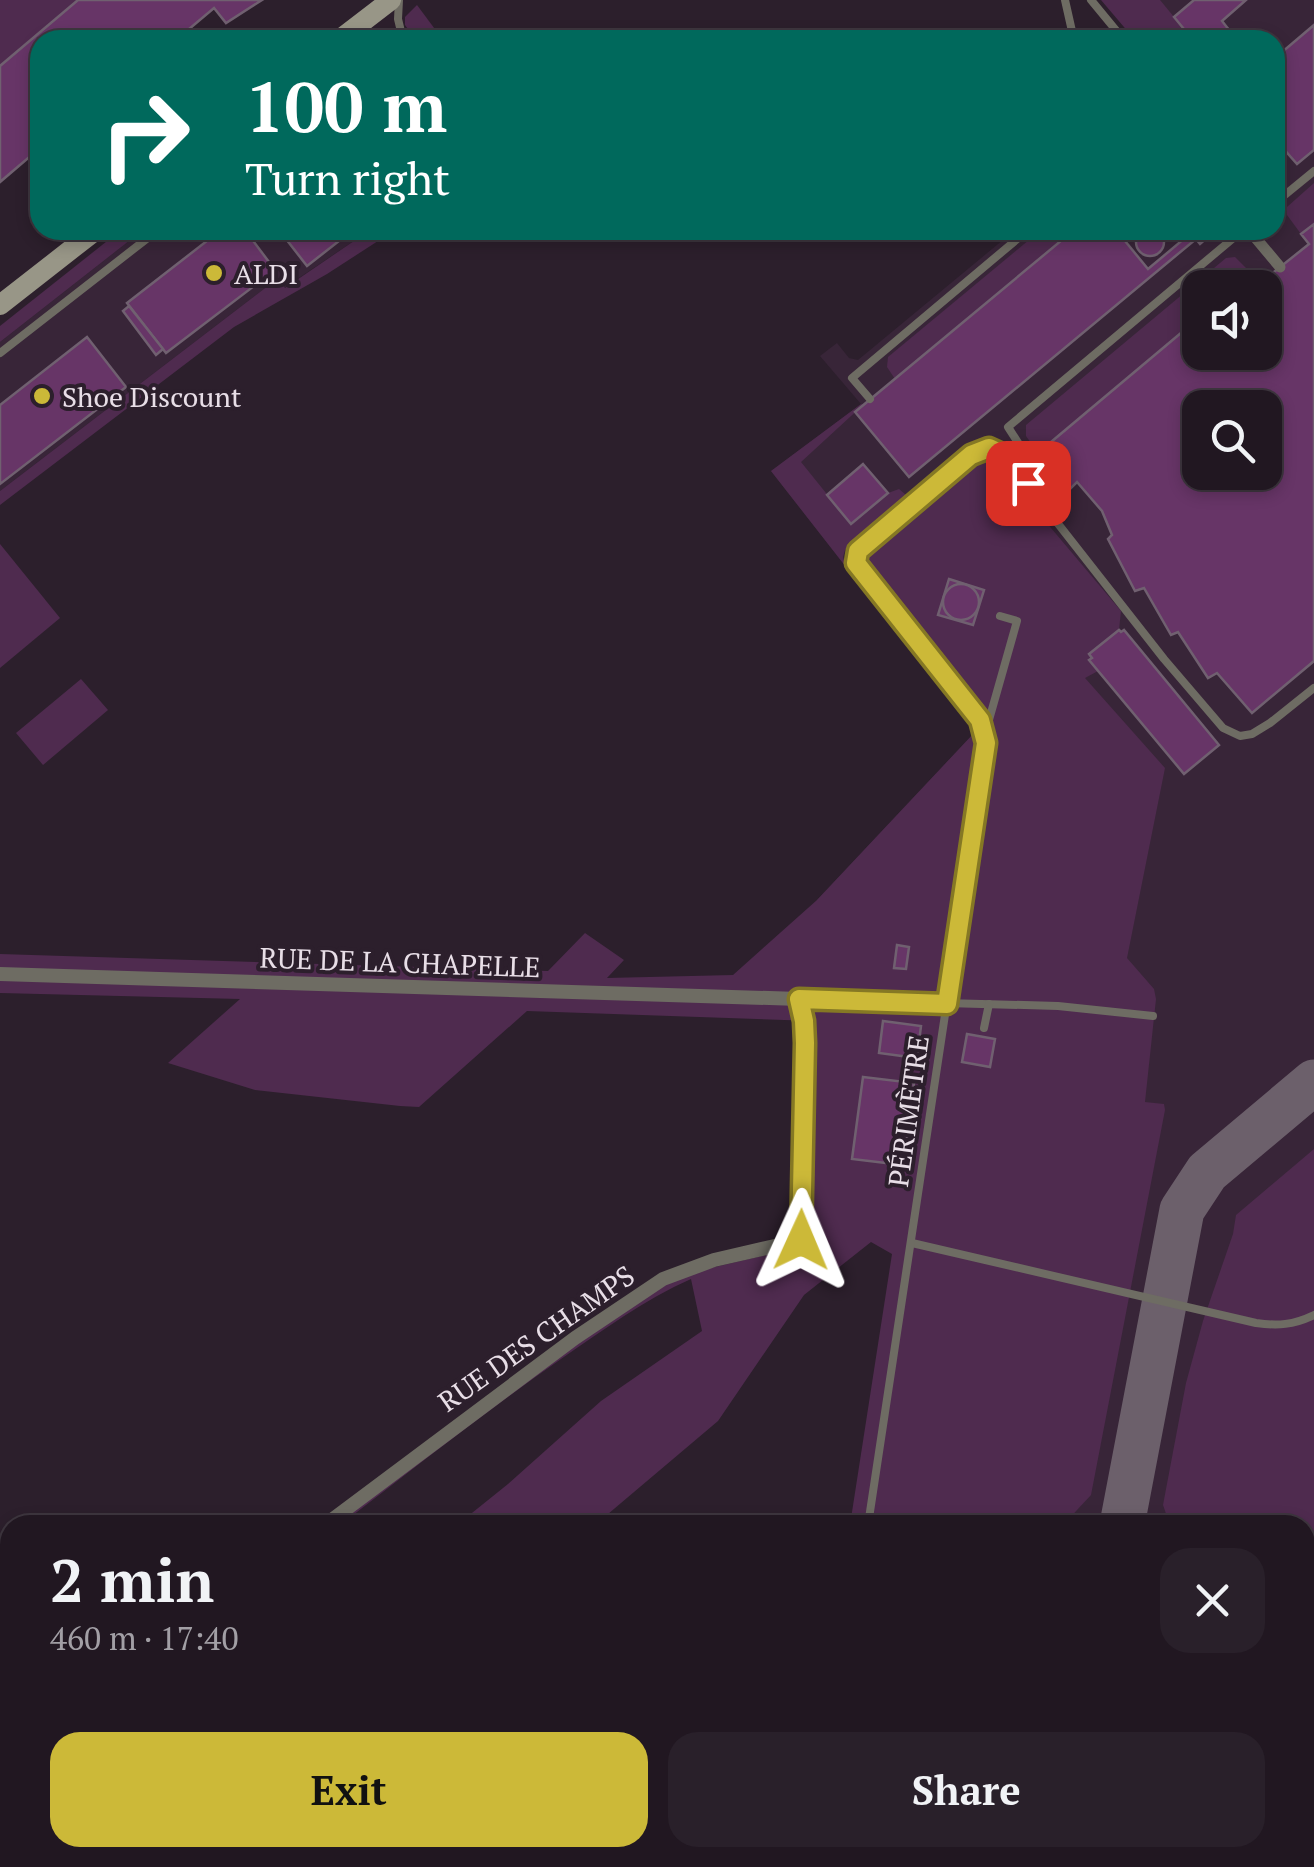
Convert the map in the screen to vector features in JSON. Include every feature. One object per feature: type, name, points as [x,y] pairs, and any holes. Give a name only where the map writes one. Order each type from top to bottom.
[{"type":"main road","points":[[352,30],[390,0]]},
{"type":"main road","points":[[0,305],[83,240]]},
{"type":"street","points":[[1255,240],[1280,267]]},
{"type":"street","name":"RUE DE LA CHAPELLE","points":[[0,974],[799,999]]},
{"type":"street","name":"RUE DES CHAMPS","points":[[337,1515],[575,1338],[663,1279],[714,1260],[802,1244],[805,1043],[799,999]]},
{"type":"lane","points":[[400,0],[401,30]]},
{"type":"lane","points":[[1065,0],[1072,30]]},
{"type":"lane","points":[[1091,0],[1116,30]]},
{"type":"lane","points":[[1285,195],[1314,171]]},
{"type":"lane","points":[[0,353],[145,240]]},
{"type":"lane","points":[[870,399],[852,378],[1016,240]]},
{"type":"lane","points":[[1028,483],[1033,466],[1008,428],[1234,240]]},
{"type":"lane","points":[[985,734],[980,720],[856,563],[858,551],[971,455],[989,448],[1002,454],[1028,483],[1164,659],[1223,728],[1240,736],[1252,734],[1314,688]]},
{"type":"lane","name":"PÉRIMÈTRE","points":[[870,1515],[985,734],[1017,621],[1000,616]]},
{"type":"lane","points":[[799,999],[1058,1006],[1153,1016]]},
{"type":"lane","points":[[984,1028],[989,1004]]},
{"type":"lane","points":[[912,1243],[1256,1323],[1280,1326],[1314,1315]]},
{"type":"shaded area","points":[[0,0],[78,0],[43,30],[30,30],[30,41],[0,66]]},
{"type":"shaded area","points":[[1101,0],[1160,0],[1185,30],[1126,30]]},
{"type":"shaded area","points":[[1112,0],[1314,0],[1314,1515],[859,1515],[901,1240],[817,900],[975,732],[771,471],[861,404],[820,356],[837,343],[849,358],[858,360],[1003,240],[1285,240],[1285,30],[1138,30]]},
{"type":"shaded area","points":[[417,5],[436,30],[409,30],[405,17]]},
{"type":"shaded area","points":[[1314,183],[1314,224],[1301,234],[1287,215],[1287,207]]},
{"type":"shaded area","points":[[108,240],[130,240],[0,342],[0,326]]},
{"type":"shaded area","points":[[130,240],[355,240],[284,288],[277,279],[0,491],[0,342]]},
{"type":"shaded area","points":[[355,240],[380,240],[234,327],[0,505],[0,491],[277,279],[285,288]]},
{"type":"shaded area","points":[[1029,240],[1062,240],[895,379],[887,367],[888,357]]},
{"type":"shaded area","points":[[1235,257],[1248,270],[1212,270],[1226,258]]},
{"type":"shaded area","points":[[1182,295],[1182,332],[1038,453],[1026,436],[1026,425]]},
{"type":"shaded area","points":[[861,404],[801,462],[851,524],[888,493],[899,489],[906,495],[905,500],[845,550],[846,567],[771,471]]},
{"type":"shaded area","points":[[986,459],[997,462],[1021,493],[1013,500],[1023,514],[1035,509],[1121,611],[1119,630],[1090,654],[1089,661],[1098,671],[1085,678],[1165,768],[1127,958],[1154,989],[1145,1102],[1164,1104],[1165,1110],[1091,1495],[1072,1515],[852,1515],[892,1254],[871,1242],[804,1295],[718,1421],[607,1515],[469,1515],[601,1401],[702,1331],[691,1279],[592,1338],[353,1515],[346,1515],[563,1351],[665,1284],[702,1270],[783,1251],[809,1224],[814,1021],[527,1011],[419,1107],[400,1106],[255,1090],[168,1063],[240,999],[0,993],[0,954],[548,971],[585,933],[624,960],[607,978],[733,975],[817,900],[975,732],[993,728],[866,562],[866,556]]},
{"type":"shaded area","points":[[0,544],[60,618],[0,668]]},
{"type":"shaded area","points":[[81,679],[108,710],[43,765],[16,733]]},
{"type":"shaded area","points":[[1314,1149],[1314,1515],[1166,1515],[1163,1505],[1186,1383],[1236,1215]]},
{"type":"building","points":[[78,0],[262,0],[226,23],[214,8],[188,30],[43,30]]},
{"type":"building","points":[[1194,0],[1246,0],[1222,21],[1229,30],[1185,30],[1174,17]]},
{"type":"building","points":[[1314,25],[1314,150],[1297,164],[1285,150],[1285,50]]},
{"type":"building","points":[[30,41],[30,156],[0,182],[0,66]]},
{"type":"building","points":[[1314,224],[1314,661],[1252,713],[1217,673],[1208,678],[1178,632],[1171,635],[1144,588],[1135,591],[1108,539],[1112,535],[1102,511],[1077,482],[1070,489],[1038,453],[1182,332],[1182,370],[1282,370],[1282,270],[1276,270],[1309,244],[1301,234]]},
{"type":"building","points":[[208,240],[252,240],[275,270],[166,353],[127,303]]},
{"type":"building","points":[[287,240],[340,240],[307,266]]},
{"type":"building","points":[[1062,240],[1124,240],[1148,269],[1183,240],[1195,240],[909,477],[855,412]]},
{"type":"building","points":[[1136,240],[1164,240],[1160,252],[1150,256],[1140,252],[1136,242]]},
{"type":"building","points":[[129,306],[163,349],[156,355],[123,311]]},
{"type":"building","points":[[87,337],[126,387],[0,484],[0,405]]},
{"type":"building","points":[[863,464],[888,493],[851,524],[827,495]]},
{"type":"building","points":[[949,579],[984,590],[973,625],[938,615]]},
{"type":"building","points":[[961,584],[974,589],[979,602],[974,615],[961,620],[948,615],[943,602],[948,589]]},
{"type":"building","points":[[1124,630],[1219,745],[1184,774],[1089,660],[1089,654]]},
{"type":"building","points":[[897,945],[909,947],[906,969],[894,968]]},
{"type":"building","points":[[883,1021],[921,1026],[917,1058],[879,1053]]},
{"type":"building","points":[[967,1034],[995,1039],[990,1067],[962,1062]]},
{"type":"building","points":[[863,1077],[914,1083],[903,1165],[852,1159]]},
{"type":"taxiway","points":[[1124,1515],[1182,1210],[1207,1172],[1314,1082]]},
{"type":"place","name":"ALDI","points":[[214,273]]},
{"type":"place","name":"Shoe Discount","points":[[42,396]]},
{"type":"route","points":[[801,1240],[805,1043],[799,999],[947,1004],[986,743],[980,720],[856,563],[858,551],[971,455],[989,448],[1002,454],[1028,483]]}]
